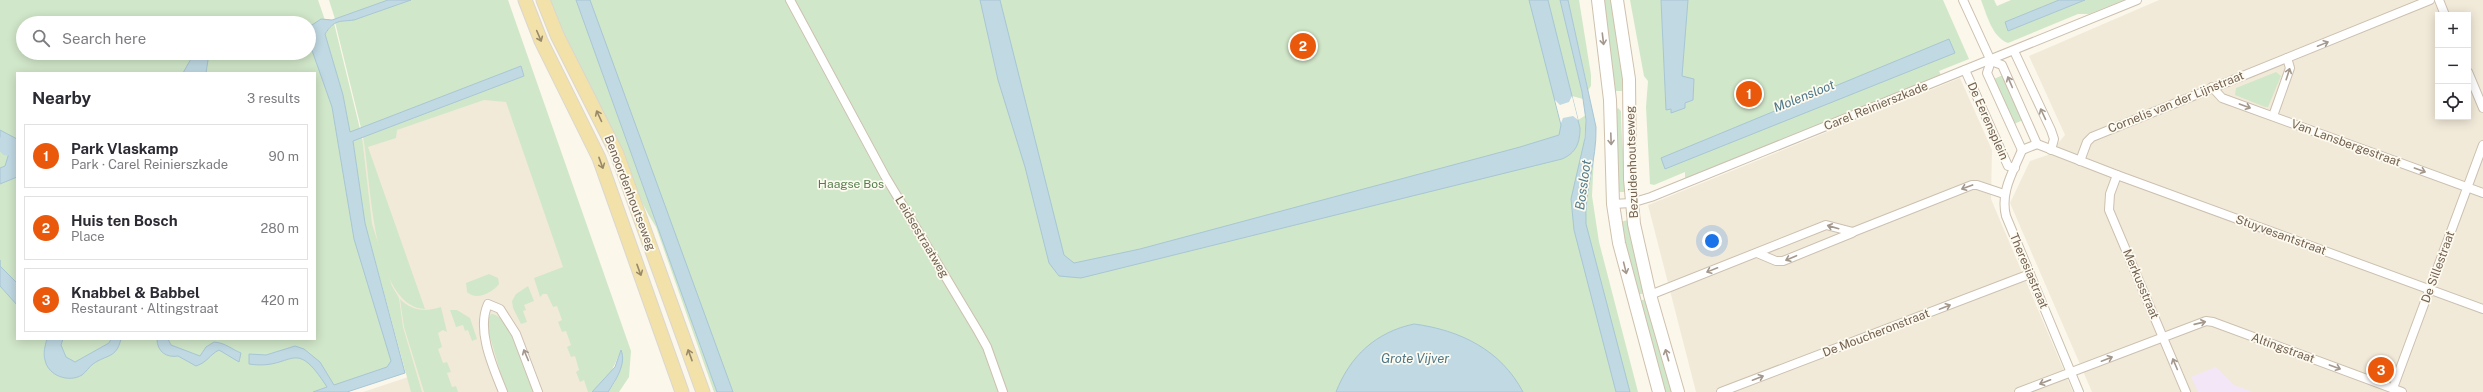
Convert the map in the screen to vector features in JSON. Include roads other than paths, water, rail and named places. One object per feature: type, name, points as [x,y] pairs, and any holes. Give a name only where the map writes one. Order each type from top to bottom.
[{"type":"main road","name":"Benoordenhoutseweg","points":[[525,0],[541,41],[599,158],[682,392]]},
{"type":"main road","name":"Benoordenhoutseweg","points":[[543,0],[557,35],[617,154],[703,392]]},
{"type":"main road","name":"Bezuidenhoutseweg","points":[[1598,0],[1610,100],[1613,204],[1626,271],[1659,392]]},
{"type":"main road","name":"Bezuidenhoutseweg","points":[[1617,0],[1629,79],[1631,204],[1635,230],[1650,295],[1678,392]]},
{"type":"street","name":"Leidsestraatweg","points":[[790,0],[885,176],[987,347],[1003,392]]},
{"type":"street","points":[[1963,0],[1991,60],[2002,65],[2037,144],[2080,161]]},
{"type":"street","name":"Carel Reinierszkade","points":[[1613,204],[1631,204],[2014,51],[2137,0]]},
{"type":"street","name":"Cornelis van der Lijnstraat","points":[[2080,161],[2087,142],[2092,137],[2212,87],[2430,0]]},
{"type":"street","points":[[2439,0],[2444,12]]},
{"type":"street","points":[[2014,51],[2051,130],[2054,140],[2051,150]]},
{"type":"street","points":[[2273,116],[2290,68],[2286,58]]},
{"type":"street","name":"De Eerensplein","points":[[1991,60],[1987,73],[2022,150],[2037,144]]},
{"type":"street","name":"De Eerensplein","points":[[1965,70],[2008,166],[2015,168]]},
{"type":"street","points":[[2471,79],[2483,108]]},
{"type":"street","name":"Van Lansbergestraat","points":[[2212,87],[2222,98],[2483,193]]},
{"type":"street","name":"De Sillestraat","points":[[2393,388],[2483,145]]},
{"type":"street","name":"Theresiastraat","points":[[2022,150],[2004,194],[2002,203],[2006,216],[2079,392]]},
{"type":"street","name":"Stuyvesantstraat","points":[[2080,161],[2117,176],[2483,309]]},
{"type":"street","name":"Merkusstraat","points":[[2117,176],[2110,194],[2109,210],[2186,392]]},
{"type":"street","points":[[1757,252],[1776,261],[1784,261],[1972,185],[1978,184],[2004,194]]},
{"type":"street","points":[[1650,295],[1826,225],[1853,232]]},
{"type":"street","name":"De Moucheronstraat","points":[[1721,392],[2030,274]]},
{"type":"street","points":[[503,392],[495,372],[483,323],[484,314],[488,304],[500,309],[516,334],[538,392]]},
{"type":"street","name":"Altingstraat","points":[[2019,392],[2164,337],[2198,322],[2213,322],[2402,392]]},
{"type":"water","points":[[388,0],[411,0],[354,20],[338,22],[325,34],[343,95],[350,132],[521,66],[524,76],[353,141],[365,223],[405,373],[347,392],[313,392],[327,387],[316,371],[307,362],[299,358],[292,358],[264,365],[249,364],[249,354],[266,355],[295,346],[304,349],[320,362],[334,385],[387,367],[391,361],[354,239],[332,107],[315,60],[316,22],[321,19],[332,20]]},
{"type":"water","points":[[576,0],[590,0],[733,392],[717,392]]},
{"type":"water","points":[[980,0],[1000,0],[1064,255],[1074,263],[1140,249],[1520,147],[1559,135],[1561,125],[1529,0],[1548,0],[1580,128],[1578,143],[1571,154],[1562,159],[1081,278],[1059,276],[1049,263],[1025,167],[998,80]]},
{"type":"water","name":"Bossloot","points":[[1560,0],[1568,0],[1596,127],[1595,151],[1587,200],[1586,224],[1630,392],[1616,392],[1574,230],[1571,199],[1585,138],[1586,120],[1582,92]]},
{"type":"water","points":[[1661,0],[1688,0],[1682,76],[1694,79],[1693,100],[1685,103],[1685,108],[1671,113],[1671,109],[1666,110]]},
{"type":"water","points":[[2059,0],[2085,0],[2008,31],[2005,22]]},
{"type":"water","points":[[1949,39],[1955,53],[1665,169],[1661,158]]},
{"type":"water","points":[[190,60],[208,60],[206,72],[184,72]]},
{"type":"water","points":[[0,130],[16,138],[16,177],[0,184],[0,168],[5,166],[9,153],[6,146],[0,142]]},
{"type":"water","points":[[0,266],[16,282],[16,304],[0,286]]},
{"type":"water","name":"Grote Vijver","points":[[1414,324],[1447,331],[1478,344],[1503,364],[1514,377],[1523,392],[1336,392],[1349,367],[1366,348],[1388,333]]},
{"type":"water","points":[[47,340],[63,340],[61,345],[66,357],[75,362],[109,343],[110,340],[121,340],[114,353],[93,364],[82,375],[71,378],[65,378],[50,370],[45,360]]},
{"type":"water","points":[[157,340],[168,340],[171,345],[200,356],[206,347],[214,342],[228,346],[241,353],[239,362],[219,350],[203,363],[196,366],[178,356],[170,356],[163,353],[157,344]]},
{"type":"water","points":[[621,350],[621,367],[617,378],[608,392],[592,392],[615,367]]},
{"type":"waterway","points":[[0,143],[6,150],[16,150]]},
{"type":"place","name":"Huis ten Bosch","points":[[1303,46]]},
{"type":"place","name":"Park Vlaskamp","points":[[1749,94]]},
{"type":"place","name":"Knabbel & Babbel","points":[[2381,370]]},
{"type":"water label","name":"Molensloot","points":[[1804,96]]},
{"type":"park label","name":"Haagse Bos","points":[[851,184]]}]
